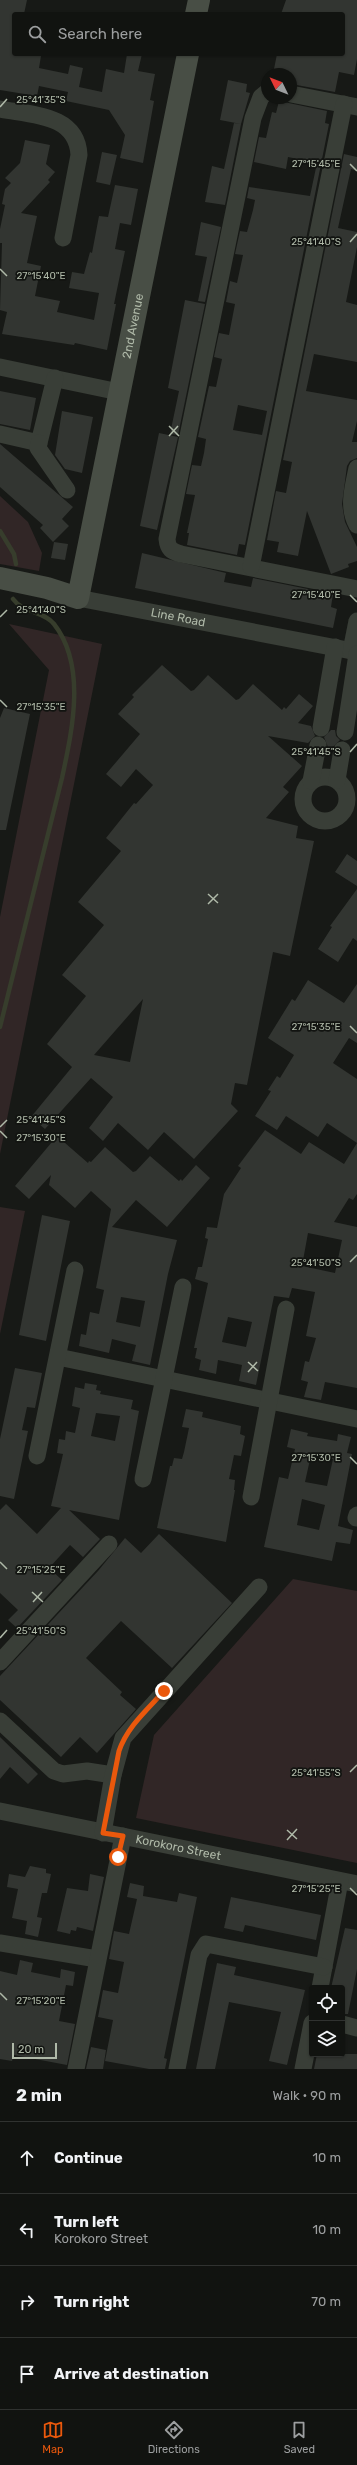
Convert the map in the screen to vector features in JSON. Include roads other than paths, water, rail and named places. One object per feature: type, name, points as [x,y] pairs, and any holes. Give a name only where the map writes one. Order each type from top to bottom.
[{"type":"street","points":[[196,12],[199,0]]},
{"type":"street","name":"2nd Avenue","points":[[78,598],[118,392],[188,56]]},
{"type":"street","points":[[251,567],[350,105],[297,95]]},
{"type":"street","points":[[261,97],[253,118],[167,539],[171,551],[357,590]]},
{"type":"street","points":[[0,109],[57,120],[67,127],[77,139],[79,155],[63,238]]},
{"type":"street","points":[[0,367],[118,392]]},
{"type":"street","points":[[55,378],[38,448],[68,490]]},
{"type":"street","points":[[0,434],[39,443]]},
{"type":"street","points":[[357,468],[351,496],[351,509],[357,525]]},
{"type":"street","name":"Line Road","points":[[1,578],[46,588],[78,598],[350,651]]},
{"type":"street","points":[[321,728],[350,651],[357,621]]},
{"type":"street","points":[[345,732],[350,651]]},
{"type":"street","points":[[311,782],[325,777],[337,780],[346,792],[346,807],[337,818],[325,821],[310,816],[304,807],[303,794],[311,782],[318,745]]},
{"type":"street","points":[[337,780],[342,750]]},
{"type":"street","points":[[37,1456],[75,1270]]},
{"type":"street","points":[[143,1479],[183,1287]]},
{"type":"street","points":[[251,1496],[286,1309]]},
{"type":"street","points":[[58,1358],[164,1378],[357,1419]]},
{"type":"street","points":[[0,1662],[109,1544]]},
{"type":"street","points":[[103,1833],[113,1775],[123,1738],[132,1726],[259,1587]]},
{"type":"street","points":[[0,1721],[54,1771],[63,1774],[96,1772],[113,1775]]},
{"type":"street","name":"Korokoro Street","points":[[0,1811],[357,1884]]},
{"type":"street","points":[[76,2069],[123,1836]]},
{"type":"street","points":[[321,1985],[340,1881]]},
{"type":"street","points":[[0,1943],[97,1959]]},
{"type":"street","points":[[177,2069],[199,1955],[206,1944],[324,1967]]},
{"type":"street","points":[[345,2025],[357,2028]]},
{"type":"street","points":[[303,2069],[309,2039]]},
{"type":"waterway","points":[[0,531],[14,554],[16,564]]},
{"type":"waterway","points":[[0,1027],[62,778],[70,740],[74,699],[74,679],[71,659],[64,641],[54,624],[45,617],[17,604],[13,599]]}]
